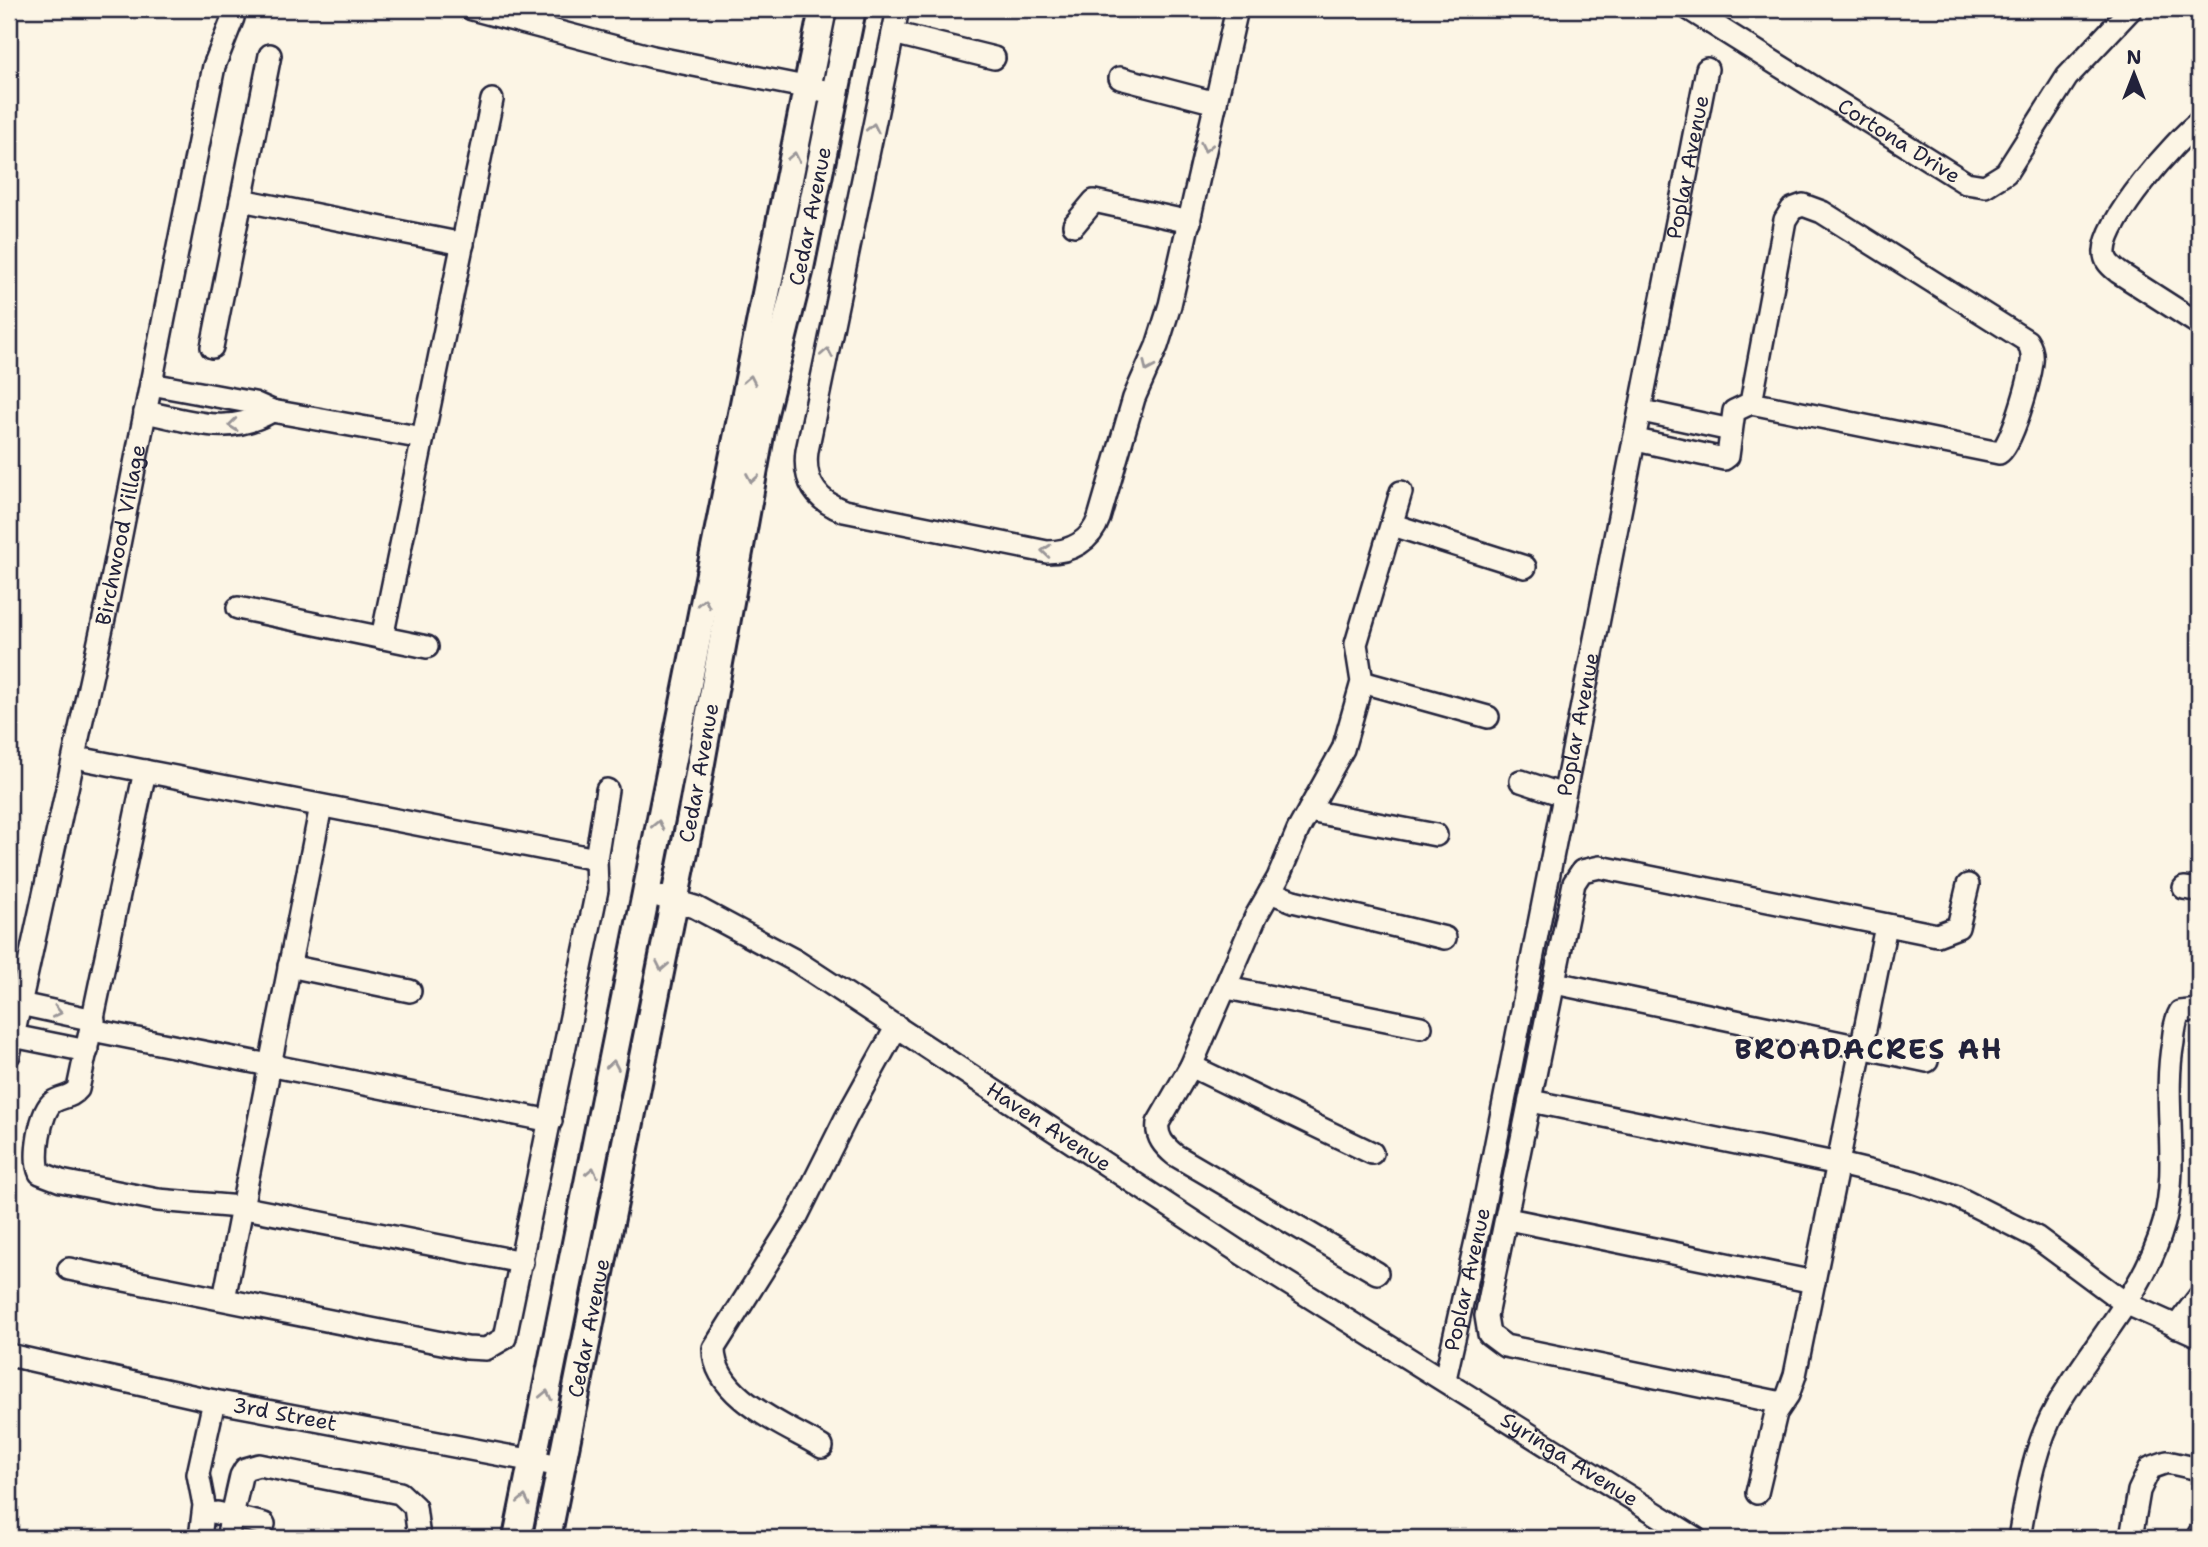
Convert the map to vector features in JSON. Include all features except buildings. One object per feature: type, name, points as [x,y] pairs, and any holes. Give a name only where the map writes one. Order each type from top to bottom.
[{"type":"main road","name":"Cedar Avenue","points":[[547,1538],[675,899],[729,539],[823,9]]},
{"type":"main road","name":"Cedar Avenue","points":[[517,1538],[600,1132],[645,892],[729,539],[800,268],[852,9]]},
{"type":"street","points":[[472,9],[653,57],[835,93]]},
{"type":"street","points":[[898,9],[806,457],[810,484],[824,502],[855,513],[1047,552],[1078,545],[1094,529],[1099,518],[1134,398],[1160,336],[1190,222],[1237,9]]},
{"type":"street","name":"Cortona Drive","points":[[1689,9],[1966,183],[1985,186],[2006,173],[2067,77],[2131,9]]},
{"type":"street","name":"Birchwood Village","points":[[11,1045],[151,384],[215,66],[233,18]]},
{"type":"street","points":[[893,33],[994,58]]},
{"type":"street","points":[[212,347],[270,55]]},
{"type":"street","name":"Poplar Avenue","points":[[1445,1379],[1482,1214],[1563,795],[1642,411],[1707,69]]},
{"type":"street","points":[[1120,78],[1216,103]]},
{"type":"street","points":[[382,638],[492,100]]},
{"type":"street","points":[[2199,122],[2162,156],[2109,235],[2105,251],[2109,264],[2119,272],[2199,324]]},
{"type":"street","points":[[241,200],[463,244]]},
{"type":"street","points":[[1074,225],[1094,201],[1190,222]]},
{"type":"street","points":[[1636,440],[1724,459],[1728,456],[1734,411],[1751,403],[1993,455],[2003,451],[2008,443],[2031,366],[2031,349],[2027,341],[1822,212],[1803,205],[1792,209],[1785,220],[1751,403]]},
{"type":"street","points":[[151,384],[254,403],[272,411],[423,438]]},
{"type":"street","points":[[145,412],[221,426],[238,426],[272,411]]},
{"type":"street","points":[[1642,411],[1731,430]]},
{"type":"street","points":[[1377,1273],[1166,1148],[1157,1131],[1158,1123],[1191,1066],[1227,988],[1256,915],[1343,749],[1362,682],[1356,644],[1401,492]]},
{"type":"street","points":[[1393,525],[1525,566]]},
{"type":"street","points":[[238,608],[427,647]]},
{"type":"street","points":[[1362,682],[1488,717]]},
{"type":"street","points":[[88,760],[596,859]]},
{"type":"street","points":[[145,772],[77,1091],[53,1102],[46,1113],[36,1158],[40,1172],[53,1180],[158,1200],[240,1207],[522,1262]]},
{"type":"street","points":[[1521,781],[1563,795]]},
{"type":"street","points":[[69,1269],[336,1323],[486,1349],[500,1342],[508,1332],[597,890],[596,859],[607,790]]},
{"type":"street","points":[[224,1299],[240,1207],[272,1067],[321,806]]},
{"type":"street","points":[[1309,811],[1436,835]]},
{"type":"street","points":[[1782,1403],[1524,1351],[1495,1341],[1486,1328],[1486,1316],[1508,1219],[1574,883],[1581,871],[1592,867],[1937,935],[1953,931],[1961,920],[1968,885]]},
{"type":"street","name":"Haven Avenue","points":[[645,892],[675,899],[753,936],[897,1026],[1248,1258],[1445,1379]]},
{"type":"street","points":[[1270,892],[1293,901],[1445,938]]},
{"type":"street","points":[[1757,1493],[1771,1428],[1795,1375],[1864,1048],[1886,926]]},
{"type":"street","points":[[289,966],[410,992]]},
{"type":"street","points":[[1555,983],[1927,1061]]},
{"type":"street","points":[[1227,988],[1421,1027]]},
{"type":"street","points":[[20,1004],[91,1034],[551,1121]]},
{"type":"street","points":[[2019,1538],[2035,1461],[2047,1427],[2058,1405],[2146,1269],[2166,1215],[2170,1179],[2169,1067],[2177,1017],[2185,1009],[2199,1010]]},
{"type":"street","points":[[822,1447],[731,1390],[715,1367],[714,1348],[797,1216],[846,1118],[897,1026]]},
{"type":"street","points":[[11,1045],[91,1034]]},
{"type":"street","points":[[1191,1066],[1372,1153]]},
{"type":"street","points":[[1531,1101],[1914,1182],[1998,1216],[2052,1248],[2124,1303],[2199,1336]]},
{"type":"street","points":[[1508,1219],[1814,1282]]},
{"type":"street","points":[[2176,1327],[2199,1297]]},
{"type":"street","name":"3rd Street","points":[[9,1355],[214,1401],[561,1466]]},
{"type":"street","name":"Syringa Avenue","points":[[1445,1379],[1695,1538]]},
{"type":"street","points":[[200,1538],[204,1511],[198,1474],[214,1401]]},
{"type":"street","points":[[2131,1538],[2139,1491],[2150,1468],[2167,1462],[2199,1469]]},
{"type":"street","points":[[227,1538],[230,1516],[245,1469],[268,1465],[400,1493],[415,1507],[419,1538]]},
{"type":"street","points":[[204,1511],[264,1524]]},
{"type":"district","name":"BROADACRES AH","points":[[1869,1049]]}]
